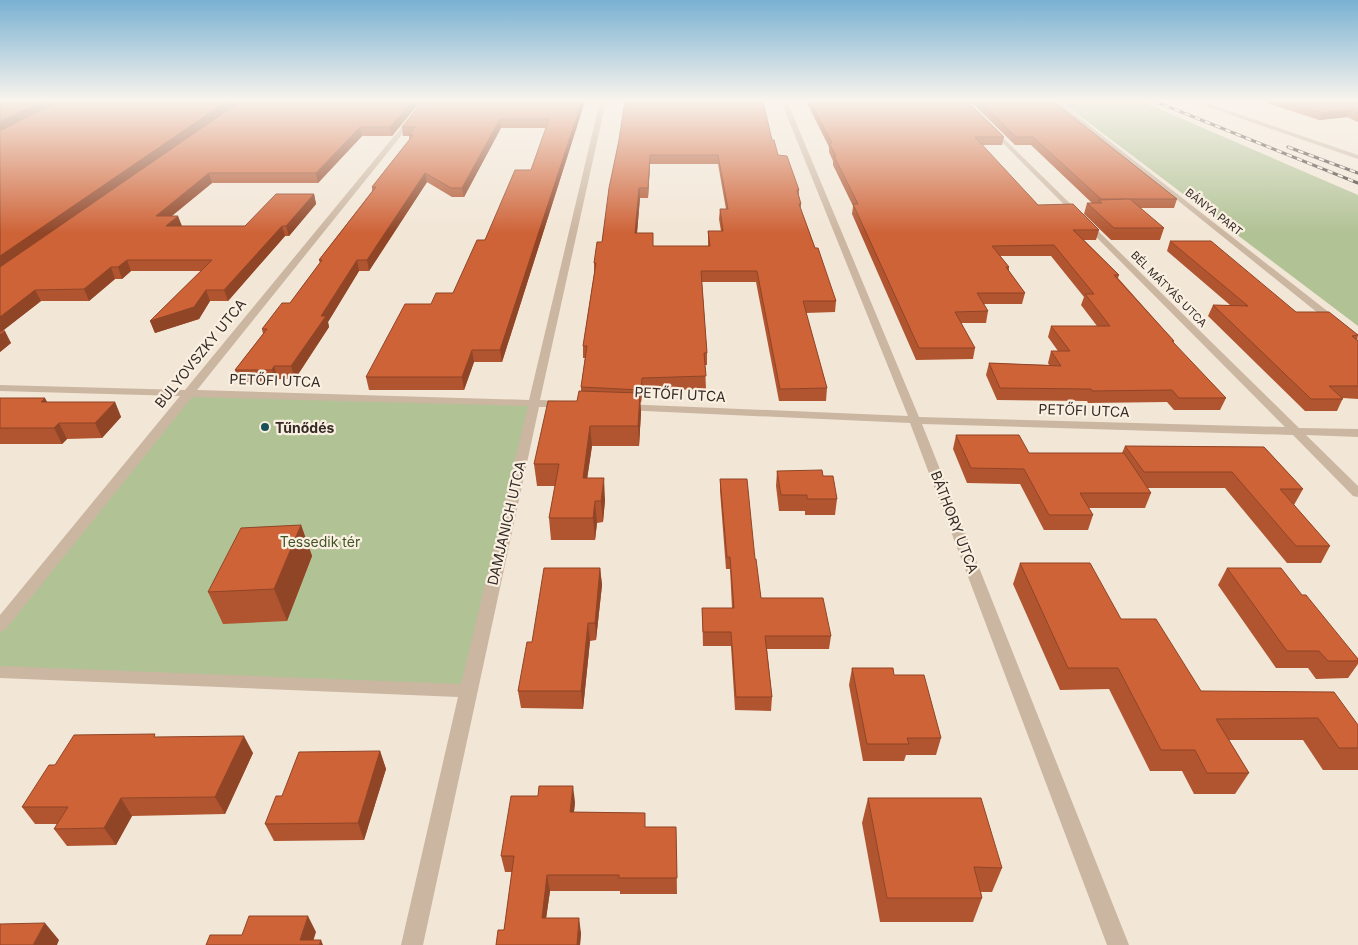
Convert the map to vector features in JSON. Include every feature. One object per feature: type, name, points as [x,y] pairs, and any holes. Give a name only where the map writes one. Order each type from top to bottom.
[{"type":"street","name":"BULYOVSZKY UTCA","points":[[0,626],[390,145]]},
{"type":"street","name":"DAMJANICH UTCA","points":[[412,945],[593,145]]},
{"type":"street","name":"BÁTHORY UTCA","points":[[802,145],[915,420],[1118,945]]},
{"type":"street","name":"BÉL MÁTYÁS UTCA","points":[[1009,145],[1358,493]]},
{"type":"street","name":"BÁNYA PART","points":[[1111,145],[1358,340]]},
{"type":"street","points":[[1323,145],[1358,157]]},
{"type":"street","name":"PETŐFI UTCA","points":[[0,388],[190,392],[573,405]]},
{"type":"street","name":"PETŐFI UTCA","points":[[612,406],[915,420],[1358,433]]},
{"type":"street","points":[[0,672],[468,691]]},
{"type":"green space","points":[[1118,145],[1243,145],[1358,195],[1358,326]]},
{"type":"green space","name":"Tessedik tér","points":[[190,392],[533,403],[468,691],[0,672],[0,626]]},
{"type":"building","points":[[0,145],[162,145],[0,256]]},
{"type":"building","points":[[177,145],[343,145],[316,173],[209,173],[156,216],[178,216],[166,226],[245,226],[276,194],[314,194],[224,290],[206,290],[194,307],[150,321],[212,260],[127,260],[118,267],[111,267],[84,289],[35,290],[0,317],[0,267]]},
{"type":"building","points":[[405,145],[486,145],[462,188],[451,188],[425,173],[367,260],[357,260],[321,316],[326,316],[291,366],[274,366],[272,370],[235,370],[267,329],[262,329],[282,303],[290,303],[322,260],[319,260],[376,187],[372,187]]},
{"type":"building","points":[[540,145],[567,145],[500,350],[472,350],[462,377],[366,377],[405,304],[431,304],[436,293],[453,293],[477,240],[485,240],[515,170],[531,170]]},
{"type":"building","points":[[618,145],[775,145],[778,155],[787,156],[799,190],[797,190],[801,204],[799,204],[815,248],[818,248],[836,301],[803,301],[827,388],[780,389],[757,271],[701,271],[707,353],[704,353],[706,376],[642,378],[641,390],[581,387],[587,346],[583,346],[596,263],[594,263],[597,242],[602,242],[609,188]],"holes":[[[650,155],[718,155],[728,209],[720,209],[723,231],[708,231],[710,246],[653,246],[653,233],[635,233],[639,188],[648,188]]]},
{"type":"building","points":[[830,145],[983,145],[1038,205],[1073,204],[1099,230],[1073,230],[1119,275],[1114,275],[1174,341],[1172,341],[1226,398],[1179,398],[1172,390],[1092,391],[1091,389],[1000,388],[989,363],[1061,366],[1051,351],[1070,351],[1051,326],[1110,326],[1085,294],[1094,294],[1054,245],[992,246],[1009,267],[1006,267],[1025,293],[977,293],[988,311],[955,312],[975,348],[919,348],[853,204],[858,204],[834,156],[836,156]]},
{"type":"building","points":[[1042,145],[1109,145],[1177,199],[1101,199]]},
{"type":"building","points":[[1130,199],[1164,228],[1114,228],[1087,203],[1102,203],[1098,200]]},
{"type":"building","points":[[1170,241],[1211,241],[1296,312],[1329,312],[1358,335],[1352,336],[1358,341],[1358,386],[1329,386],[1343,399],[1311,399],[1213,305],[1248,306]]},
{"type":"building","points":[[579,391],[640,393],[638,426],[590,426],[583,478],[604,478],[601,501],[595,501],[593,518],[549,518],[559,464],[534,464],[548,401],[577,401]]},
{"type":"building","points":[[0,398],[45,398],[41,402],[115,402],[95,423],[59,423],[54,428],[0,428]]},
{"type":"building","points":[[956,435],[1019,435],[1029,453],[1124,453],[1151,493],[1080,493],[1093,515],[1049,515],[1024,469],[971,468]]},
{"type":"building","points":[[1125,446],[1264,447],[1303,489],[1280,489],[1330,546],[1296,546],[1232,472],[1144,472]]},
{"type":"building","points":[[822,470],[823,476],[833,476],[837,499],[807,499],[807,495],[781,495],[777,471]]},
{"type":"building","points":[[720,479],[747,479],[761,598],[823,598],[831,636],[765,636],[772,697],[736,697],[731,632],[703,632],[702,608],[734,608],[730,557],[727,557]]},
{"type":"building","points":[[301,525],[274,589],[208,592],[241,528]]},
{"type":"building","points":[[1020,563],[1090,563],[1121,619],[1156,619],[1201,691],[1334,692],[1358,725],[1358,748],[1339,748],[1318,718],[1216,719],[1249,773],[1207,773],[1195,750],[1161,750],[1118,668],[1068,668]]},
{"type":"building","points":[[544,568],[600,568],[595,623],[588,623],[581,691],[518,691],[527,642],[532,642]]},
{"type":"building","points":[[1227,568],[1281,568],[1302,595],[1306,595],[1358,661],[1328,661],[1319,651],[1287,651]]},
{"type":"building","points":[[852,668],[893,668],[894,675],[924,675],[941,738],[907,738],[909,744],[867,744]]},
{"type":"building","points":[[155,734],[154,737],[244,736],[215,797],[121,798],[104,828],[54,829],[68,807],[22,807],[49,765],[55,765],[74,735]]},
{"type":"building","points":[[380,751],[358,823],[265,824],[276,796],[282,796],[299,752]]},
{"type":"building","points":[[539,786],[573,786],[570,812],[645,813],[645,827],[676,827],[677,878],[619,878],[619,875],[547,875],[542,918],[579,918],[577,945],[496,945],[498,930],[504,930],[514,856],[501,856],[511,796],[538,796]]},
{"type":"building","points":[[868,798],[981,798],[1002,868],[974,867],[982,898],[887,898]]},
{"type":"building","points":[[249,916],[308,916],[300,940],[321,940],[319,945],[206,945],[210,935],[242,935]]},
{"type":"building","points":[[45,923],[33,945],[0,945],[0,924]]},
{"type":"railway","points":[[1264,145],[1358,183]]},
{"type":"railway","points":[[1288,147],[1358,173]]},
{"type":"place","name":"Tűnődés","points":[[265,427]]}]
